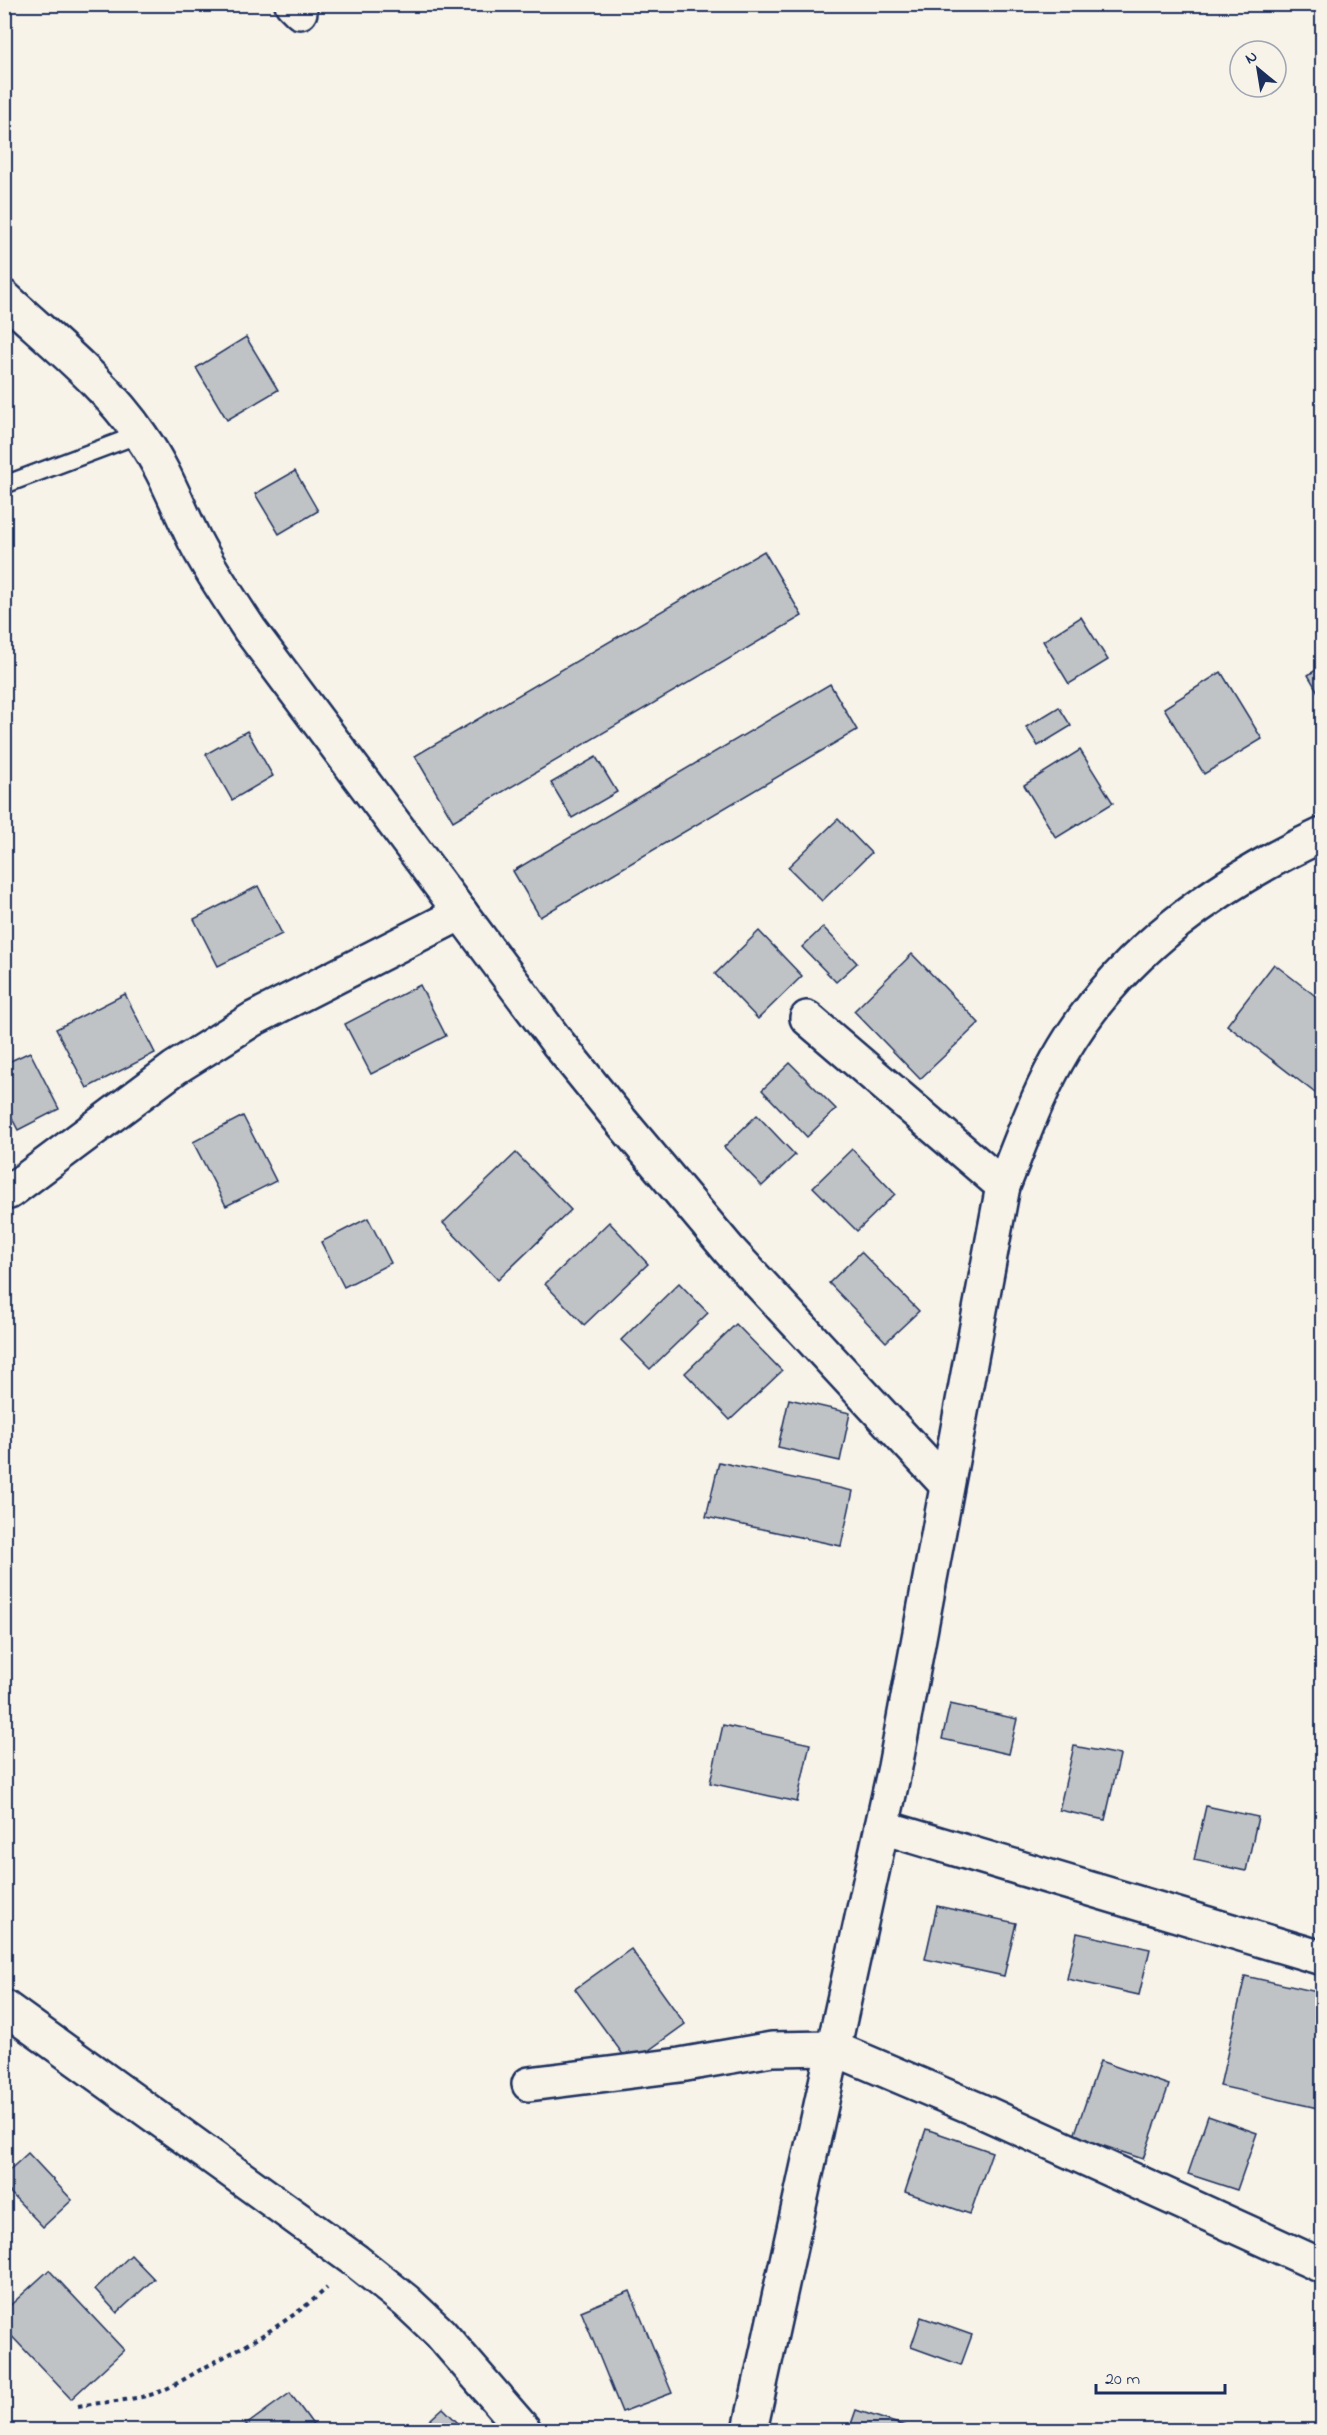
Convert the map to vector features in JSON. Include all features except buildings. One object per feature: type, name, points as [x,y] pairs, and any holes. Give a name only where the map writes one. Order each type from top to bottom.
[{"type":"street","points":[[4,297],[113,399],[140,434],[163,470],[195,540],[238,612],[557,1042],[729,1250],[946,1484]]},
{"type":"street","points":[[750,2430],[895,1767],[1003,1186],[1039,1096],[1064,1048],[1103,992],[1140,953],[1215,894],[1280,855],[1323,835]]},
{"type":"street","points":[[9,1192],[176,1068],[253,1019],[460,913]]},
{"type":"street","points":[[807,1018],[1003,1186]]},
{"type":"street","points":[[882,1827],[1323,1958]]},
{"type":"street","points":[[4,2007],[356,2261],[406,2301],[440,2333],[525,2430]]},
{"type":"street","points":[[529,2084],[680,2066],[772,2049],[833,2048],[979,2110],[1323,2266]]},
{"type":"lane","points":[[4,485],[140,434]]},
{"type":"path","points":[[78,2406],[130,2400],[174,2385],[257,2340],[295,2316],[356,2261]]}]
